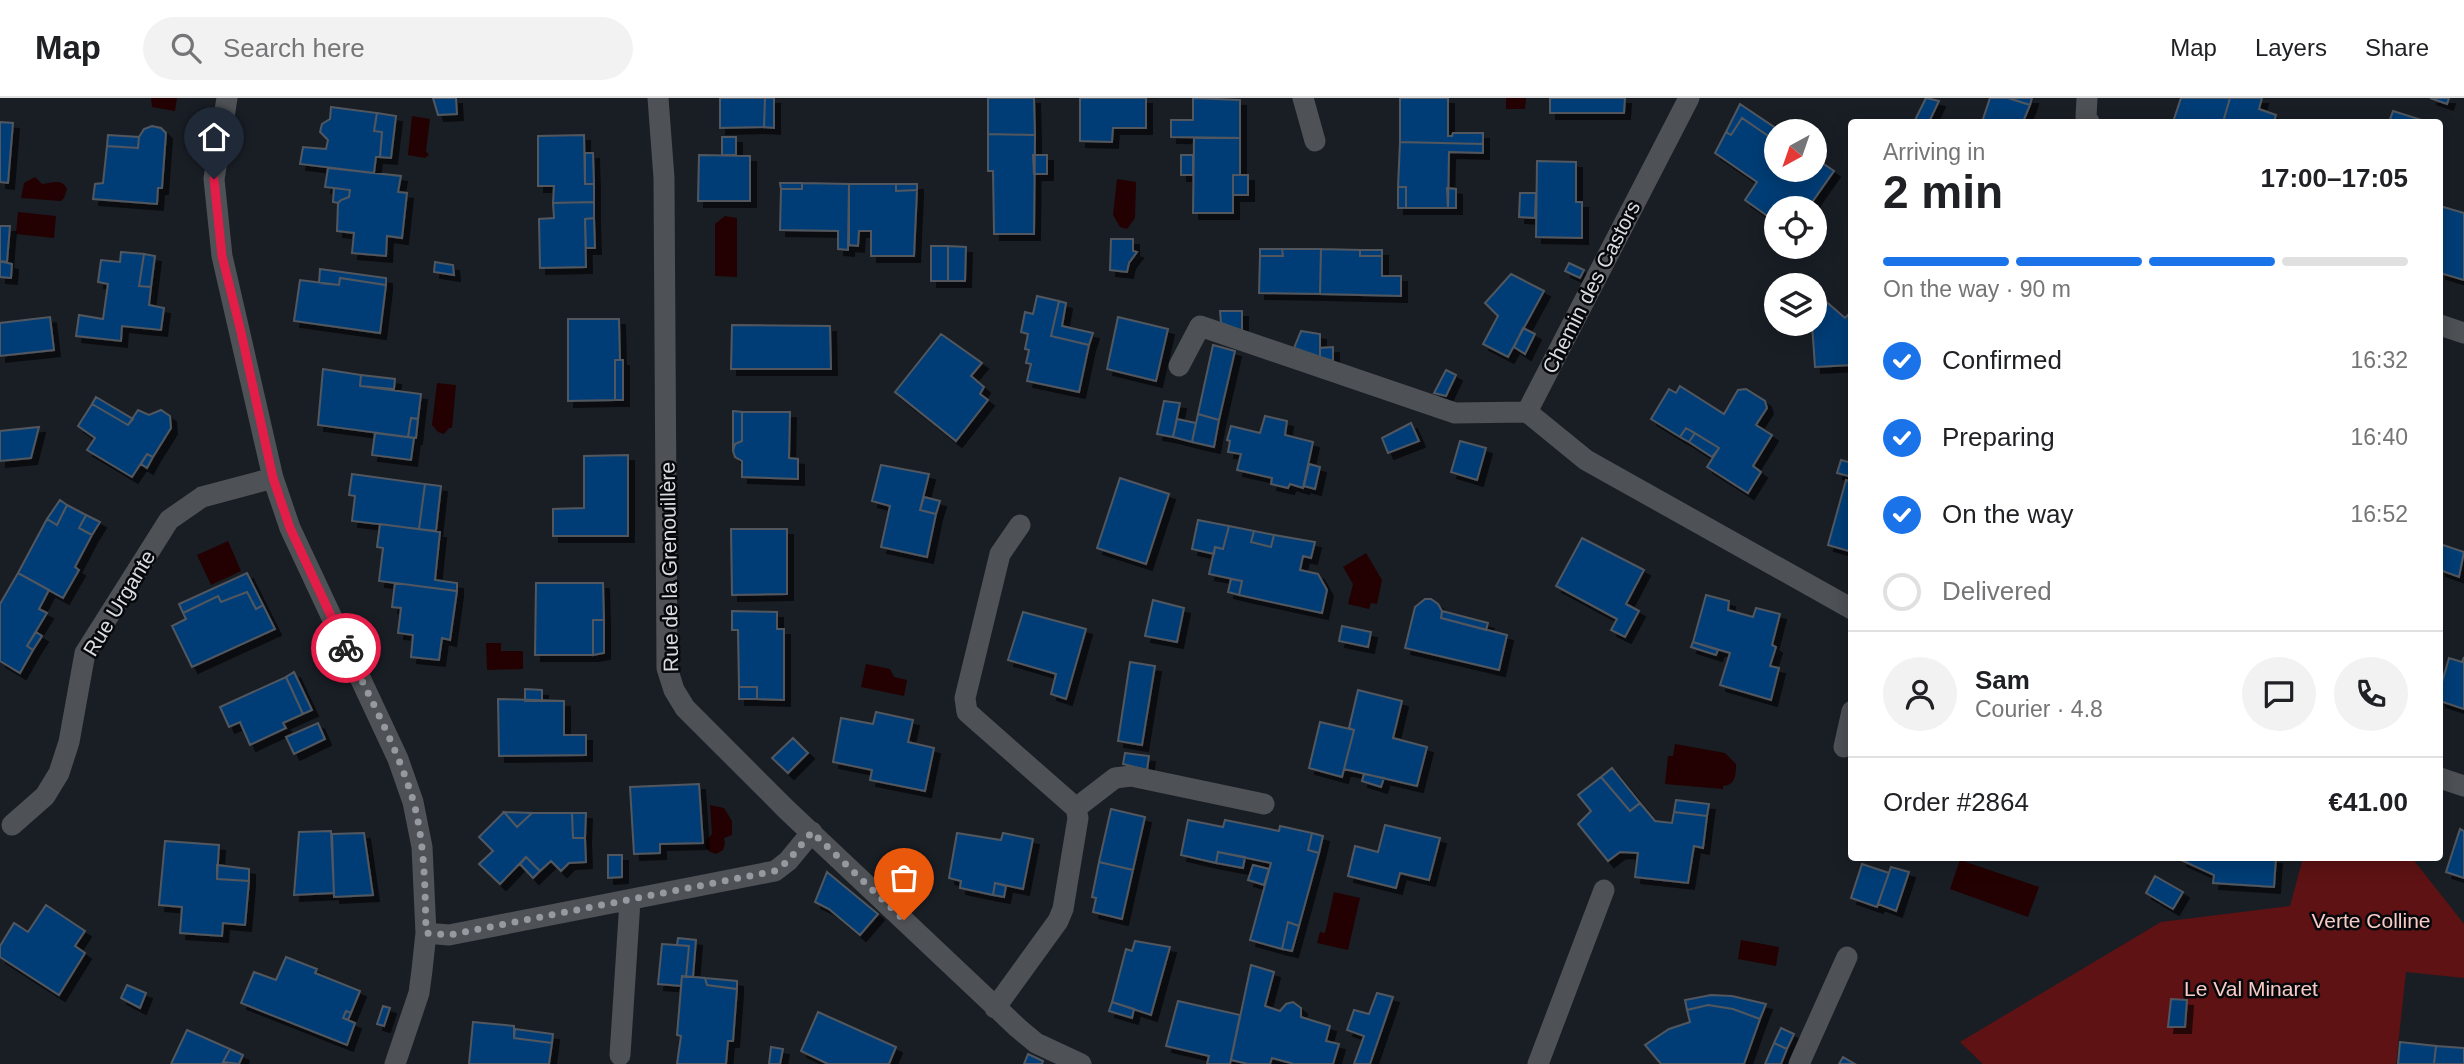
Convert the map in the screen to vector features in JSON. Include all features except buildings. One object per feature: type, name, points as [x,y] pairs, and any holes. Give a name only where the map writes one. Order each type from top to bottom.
[{"type":"street","points":[[227,98],[214,179],[222,256],[273,478],[290,528],[398,759],[413,802],[425,867],[426,933],[419,993],[396,1064]]},
{"type":"street","name":"Rue de la Grenouillère","points":[[658,98],[664,178],[667,668],[674,690],[685,708],[995,1008],[1036,1043],[1081,1064]]},
{"type":"street","points":[[1303,98],[1315,141]]},
{"type":"street","name":"Chemin des Castors","points":[[1527,412],[1689,98]]},
{"type":"street","points":[[2087,98],[2087,119]]},
{"type":"street","points":[[2443,325],[2464,333]]},
{"type":"street","points":[[1179,366],[1200,326],[1455,412],[1527,412],[1586,460],[1848,607]]},
{"type":"street","name":"Rue Urgante","points":[[12,825],[45,796],[59,774],[69,742],[85,653],[169,520],[202,497],[273,478]]},
{"type":"street","points":[[995,1008],[1058,921],[1063,909],[1078,818],[1076,808],[967,712],[967,687],[1000,554],[1020,525]]},
{"type":"street","points":[[1843,747],[1848,727]]},
{"type":"street","points":[[1076,808],[1115,778],[1131,776],[1265,804]]},
{"type":"street","points":[[2443,779],[2464,786]]},
{"type":"street","points":[[426,933],[449,935],[775,871],[788,861],[812,832]]},
{"type":"street","points":[[1538,1064],[1604,890]]},
{"type":"street","points":[[620,1055],[630,901]]},
{"type":"street","points":[[1799,1064],[1847,957]]},
{"type":"green space","name":"Le Val Minaret","points":[[2302,861],[2414,861],[2464,924],[2464,978],[2406,972],[2396,1064],[1983,1064],[1960,1042],[2161,922],[2290,906]]},
{"type":"shaded area","points":[[151,98],[177,98],[175,111],[152,107]]},
{"type":"shaded area","points":[[1506,98],[1526,98],[1525,109],[1506,109]]},
{"type":"shaded area","points":[[412,116],[430,119],[426,151],[429,155],[425,158],[408,155]]},
{"type":"shaded area","points":[[35,177],[42,184],[63,183],[67,189],[64,198],[61,201],[21,198],[24,183]]},
{"type":"shaded area","points":[[1117,179],[1136,182],[1135,218],[1127,229],[1120,227],[1113,215]]},
{"type":"shaded area","points":[[18,212],[56,216],[54,238],[16,234]]},
{"type":"shaded area","points":[[725,216],[737,218],[737,277],[715,276],[715,224]]},
{"type":"shaded area","points":[[437,383],[456,385],[452,428],[444,434],[432,425]]},
{"type":"shaded area","points":[[228,541],[241,571],[211,585],[197,555]]},
{"type":"shaded area","points":[[1366,553],[1382,580],[1377,604],[1371,603],[1369,609],[1348,604],[1353,584],[1343,567]]},
{"type":"shaded area","points":[[486,643],[501,643],[501,651],[523,651],[523,669],[487,670]]},
{"type":"shaded area","points":[[866,664],[890,669],[894,677],[907,680],[904,696],[861,687]]},
{"type":"shaded area","points":[[1675,744],[1725,753],[1736,764],[1731,784],[1723,786],[1723,789],[1665,784],[1668,756],[1673,756]]},
{"type":"shaded area","points":[[710,805],[724,808],[732,821],[732,835],[724,838],[723,850],[716,854],[705,847],[706,840],[712,834]]},
{"type":"shaded area","points":[[1960,861],[2039,887],[2028,917],[1950,889]]},
{"type":"shaded area","points":[[1334,892],[1360,898],[1348,950],[1317,943],[1320,932],[1325,933]]},
{"type":"shaded area","points":[[1741,940],[1779,947],[1776,966],[1738,959]]},
{"type":"way so far","points":[[346,648],[398,759],[413,802],[425,867],[426,933],[449,935],[775,871],[788,861],[812,832],[904,920]]},
{"type":"route","points":[[214,179],[222,256],[273,478],[290,528],[346,648]]},
{"type":"park label","name":"Verte Colline","points":[[2371,920]]}]
